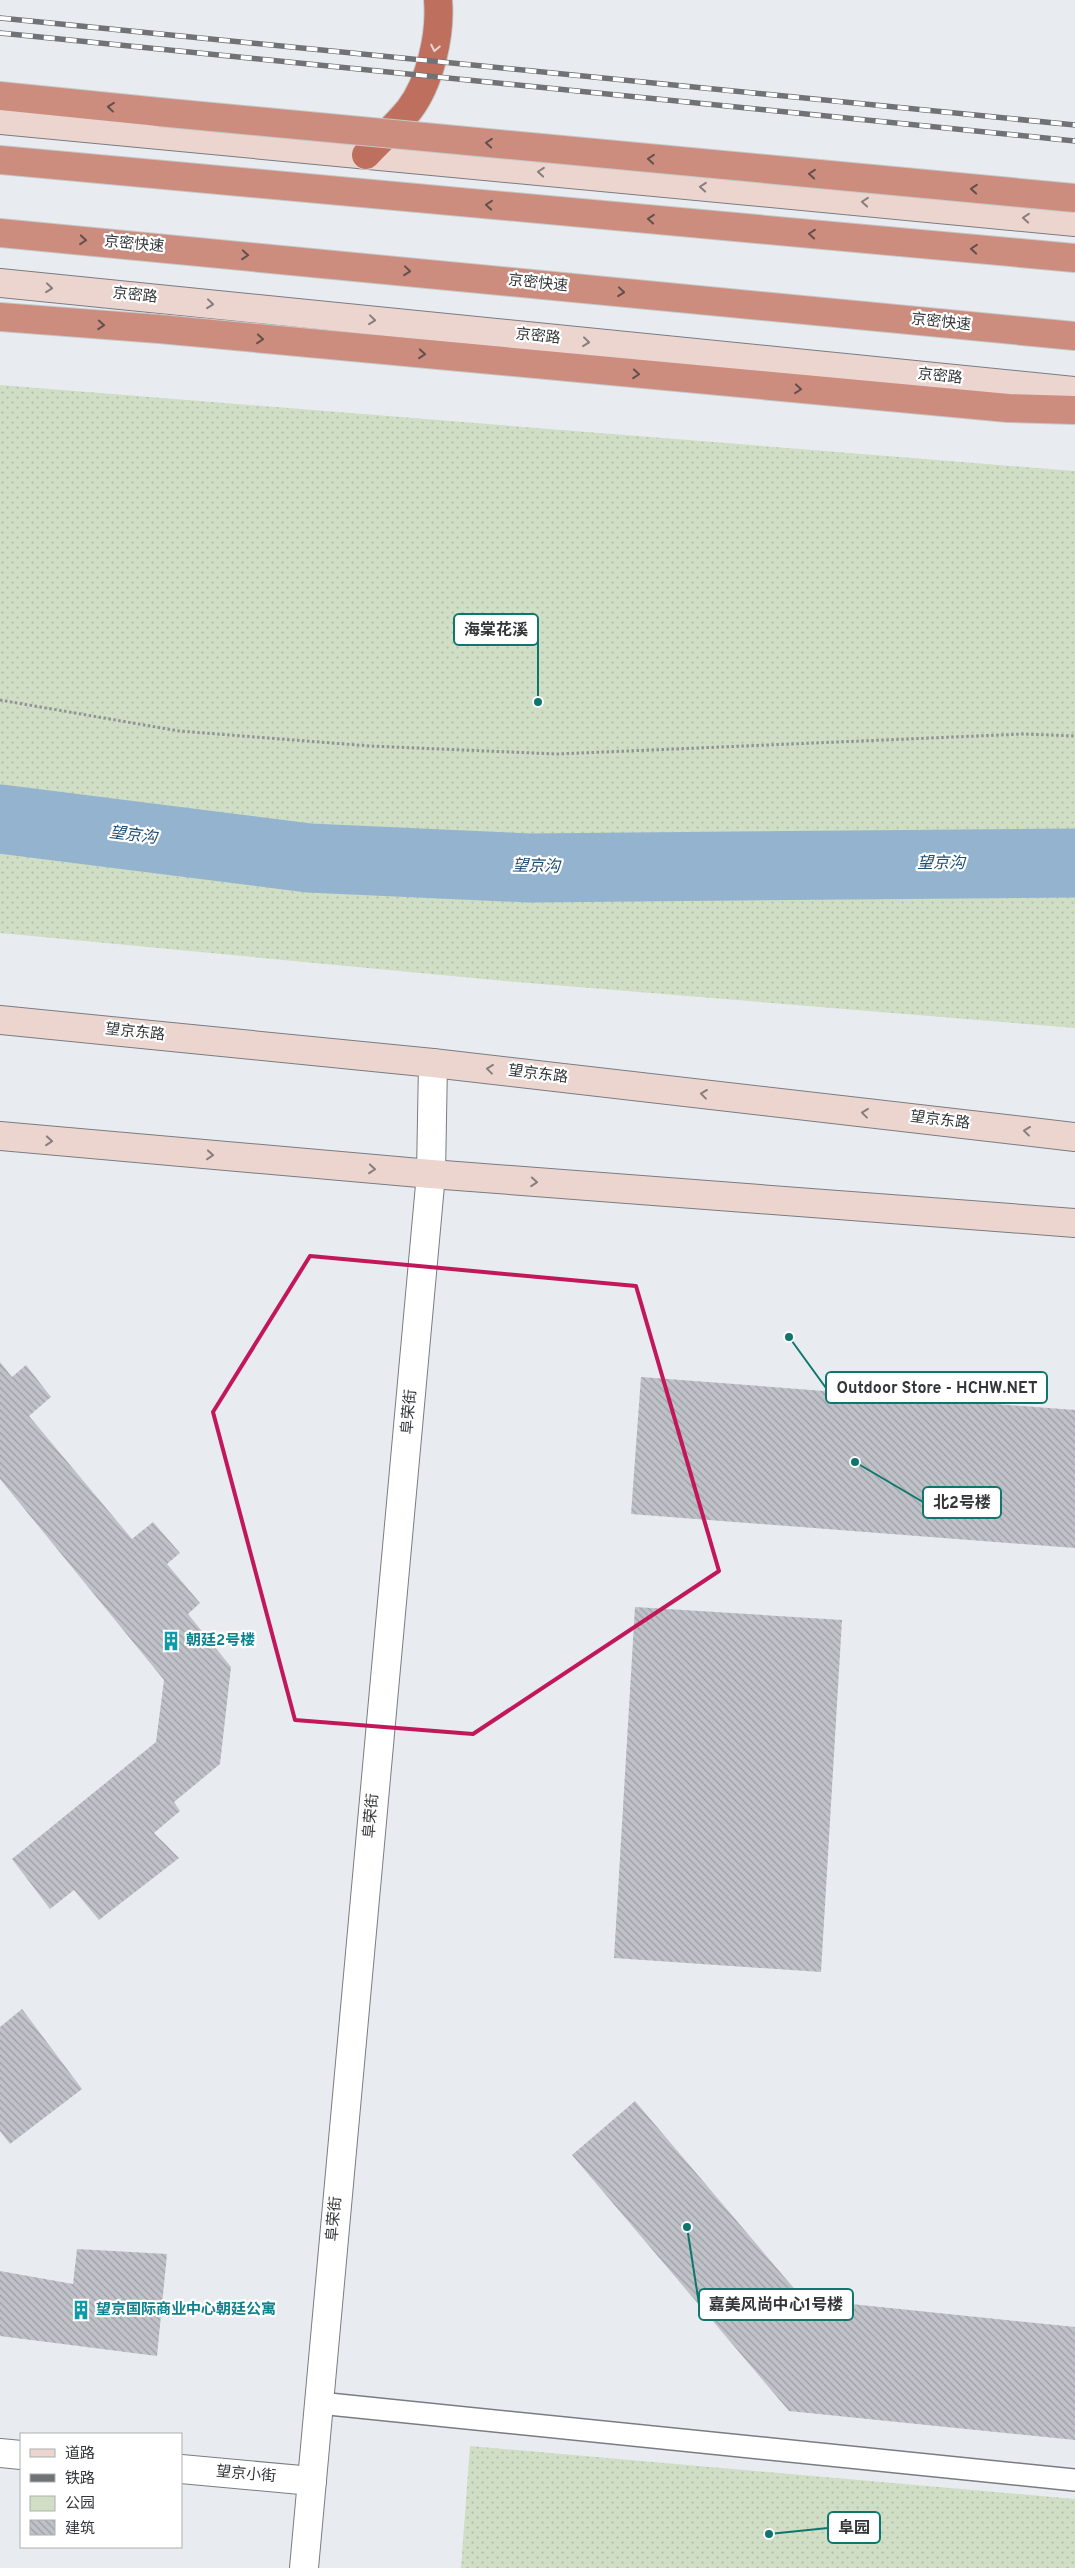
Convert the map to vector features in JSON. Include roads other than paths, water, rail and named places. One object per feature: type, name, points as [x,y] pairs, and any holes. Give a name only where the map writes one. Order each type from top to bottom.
[{"type":"highway","points":[[366,155],[410,109],[432,64],[440,22],[438,0]]},
{"type":"highway","points":[[0,96],[1075,198]]},
{"type":"highway","points":[[0,160],[1075,258]]},
{"type":"highway","name":"京密快速","points":[[0,233],[1075,336]]},
{"type":"highway","points":[[0,317],[159,329],[998,408],[1075,410]]},
{"type":"main road","points":[[0,120],[1075,222]]},
{"type":"main road","name":"京密路","points":[[0,283],[1075,391]]},
{"type":"main road","name":"望京东路","points":[[0,1020],[433,1063],[1075,1137]]},
{"type":"main road","points":[[0,1136],[431,1174],[1075,1223]]},
{"type":"street","name":"阜荣街","points":[[304,2568],[431,1174],[433,1063]]},
{"type":"street","points":[[0,2453],[20,2455]]},
{"type":"street","name":"望京小街","points":[[182,2469],[312,2481]]},
{"type":"lane","points":[[318,2403],[1075,2480]]},
{"type":"waterway","name":"望京沟","points":[[0,819],[309,858],[530,868],[1075,863]]},
{"type":"railway","points":[[0,18],[1075,125]]},
{"type":"railway","points":[[0,33],[1075,141]]},
{"type":"place","name":"海棠花溪","points":[[538,702]]},
{"type":"place","name":"Outdoor Store - HCHW.NET","points":[[789,1337]]},
{"type":"place","name":"北2号楼","points":[[855,1462]]},
{"type":"place","name":"朝廷2号楼","points":[[171,1641]]},
{"type":"place","name":"嘉美风尚中心1号楼","points":[[687,2227]]},
{"type":"place","name":"望京国际商业中心朝廷公寓","points":[[81,2310]]},
{"type":"place","name":"阜园","points":[[769,2534]]}]
